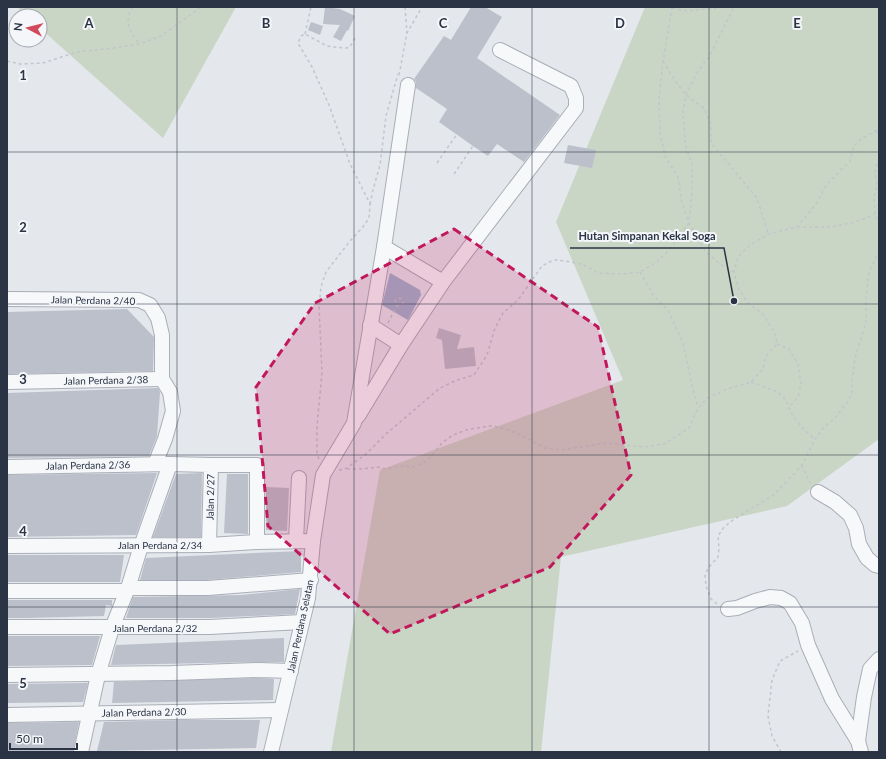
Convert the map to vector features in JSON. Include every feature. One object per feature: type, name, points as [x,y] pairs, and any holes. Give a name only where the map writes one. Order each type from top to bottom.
[{"type":"street","points":[[323,475],[401,345],[443,282],[576,108],[576,98],[572,86],[500,50]]},
{"type":"street","points":[[354,423],[384,247],[408,85]]},
{"type":"street","points":[[384,247],[443,282]]},
{"type":"street","name":"Jalan Perdana 2/40","points":[[7,299],[139,300],[150,305],[158,318],[162,335],[162,379]]},
{"type":"street","points":[[370,325],[401,345]]},
{"type":"street","name":"Jalan Perdana 2/38","points":[[7,382],[162,379],[170,392],[173,411],[165,439],[155,464]]},
{"type":"street","points":[[81,752],[98,675],[112,628],[127,590],[140,546],[170,464]]},
{"type":"street","name":"Jalan Perdana 2/36","points":[[7,467],[170,464]]},
{"type":"street","name":"Jalan 2/27","points":[[170,464],[211,465],[209,545]]},
{"type":"street","points":[[211,465],[257,465],[257,542]]},
{"type":"street","name":"Jalan Perdana Selatan","points":[[271,752],[308,598],[323,475]]},
{"type":"street","points":[[296,541],[299,478]]},
{"type":"street","points":[[818,492],[835,502],[850,515],[856,528],[859,544],[867,558],[875,565],[879,566]]},
{"type":"street","name":"Jalan Perdana 2/34","points":[[7,546],[140,546],[209,545],[296,541],[314,542]]},
{"type":"street","points":[[7,591],[208,588],[311,580]]},
{"type":"street","points":[[728,609],[737,608],[770,597],[781,598],[790,603],[802,623],[808,645],[832,699],[860,747]]},
{"type":"street","name":"Jalan Perdana 2/32","points":[[7,627],[210,627],[302,622]]},
{"type":"street","points":[[860,747],[863,703],[870,669],[879,659]]},
{"type":"street","points":[[7,675],[98,675],[259,670],[290,671]]},
{"type":"street","name":"Jalan Perdana 2/30","points":[[7,715],[280,710]]},
{"type":"path","points":[[133,7],[129,13],[128,28],[139,44]]},
{"type":"path","points":[[7,61],[20,64],[43,64],[77,52],[139,44],[161,36],[201,7]]},
{"type":"path","points":[[311,7],[305,34],[299,39],[298,43],[312,67],[329,104],[350,164],[370,204]]},
{"type":"path","points":[[406,7],[407,33],[398,74],[386,116],[380,165],[370,204],[369,218],[326,272],[321,287],[319,306],[322,373],[317,453],[323,475],[345,469],[378,467],[386,469],[403,466],[413,467],[427,461],[442,443],[453,435],[466,430],[492,426],[506,429],[521,435],[545,448],[561,450],[607,443],[643,446],[664,444],[689,428],[698,408],[708,398],[727,389],[751,382],[763,368],[766,356],[777,344]]},
{"type":"path","points":[[407,33],[422,7]]},
{"type":"path","points":[[728,7],[687,11],[672,8],[659,98],[660,133],[666,156],[678,177],[682,203],[689,223],[705,251],[720,264],[734,272]]},
{"type":"path","points":[[345,469],[365,455],[386,434],[440,388],[457,380],[474,375],[487,355],[495,328],[503,313],[518,300],[542,266],[553,260],[582,264],[598,273],[624,274],[640,272],[658,261],[670,249],[689,223],[692,192],[692,165],[686,147],[685,138],[683,112],[686,95],[698,71],[709,57],[734,7]]},
{"type":"path","points":[[305,34],[327,46],[333,47],[350,47],[355,38]]},
{"type":"path","points":[[663,62],[686,95],[704,108],[711,124],[711,143],[756,198],[768,234]]},
{"type":"path","points":[[398,74],[408,85]]},
{"type":"path","points":[[797,227],[816,204],[828,183],[850,161],[853,148],[858,141],[877,130],[879,127]]},
{"type":"path","points":[[877,130],[879,143]]},
{"type":"path","points":[[437,163],[457,134]]},
{"type":"path","points":[[454,174],[473,146]]},
{"type":"path","points":[[879,158],[874,172],[877,186],[874,197],[875,214],[879,224]]},
{"type":"path","points":[[777,344],[775,333],[762,313],[748,303],[738,288],[734,272],[738,257],[750,245],[768,234],[797,227],[824,228],[842,226],[859,222],[875,214]]},
{"type":"path","points":[[879,231],[879,238]]},
{"type":"path","points":[[728,609],[711,599],[706,586],[705,576],[708,568],[718,557],[718,536],[724,527],[733,520],[775,494],[802,464],[814,439],[824,427],[834,420],[849,400],[852,393],[855,358],[866,323],[866,297],[869,272],[879,250]]},
{"type":"path","points":[[640,272],[654,296],[668,310],[683,343],[698,408]]},
{"type":"path","points":[[391,318],[397,305],[399,306],[403,301],[400,298],[395,300],[395,304],[397,305]]},
{"type":"path","points":[[777,344],[790,349],[798,364],[802,384],[798,398],[789,407]]},
{"type":"path","points":[[751,382],[778,392],[786,400],[791,413],[803,429],[814,439]]},
{"type":"path","points":[[802,464],[810,483],[818,492]]},
{"type":"path","points":[[781,752],[772,736],[768,716],[772,680],[780,661],[808,645]]},
{"type":"highlighted area","points":[[454,229],[598,327],[631,475],[550,567],[390,634],[268,526],[256,387],[315,303]]},
{"type":"green space","points":[[17,7],[236,7],[163,138],[48,35],[48,8]]},
{"type":"green space","points":[[645,7],[879,7],[879,439],[787,506],[561,557],[541,752],[331,752],[380,470],[623,380],[556,222]]},
{"type":"water","points":[[390,273],[420,290],[421,295],[408,320],[382,305]]},
{"type":"building","points":[[325,7],[340,9],[355,16],[348,31],[347,30],[341,41],[333,37],[340,25],[323,24]]},
{"type":"building","points":[[471,7],[485,7],[502,17],[477,58],[560,115],[524,162],[497,144],[488,156],[473,146],[439,122],[447,109],[416,88],[416,82],[414,79],[444,36],[451,40]]},
{"type":"building","points":[[311,22],[323,26],[320,35],[308,30]]},
{"type":"building","points":[[568,145],[596,150],[592,168],[564,163]]},
{"type":"building","points":[[127,309],[154,337],[153,371],[7,374],[7,312]]},
{"type":"building","points":[[439,328],[461,335],[457,349],[474,347],[476,366],[445,369],[442,340],[436,338]]},
{"type":"building","points":[[158,388],[160,392],[157,436],[149,456],[7,458],[7,393]]},
{"type":"building","points":[[157,473],[136,535],[7,537],[7,475]]},
{"type":"building","points":[[202,473],[201,537],[153,537],[176,474]]},
{"type":"building","points":[[227,474],[248,474],[248,534],[224,533]]},
{"type":"building","points":[[266,487],[289,488],[287,531],[266,530]]},
{"type":"building","points":[[301,551],[301,572],[208,580],[140,580],[146,558]]},
{"type":"building","points":[[7,555],[124,555],[120,582],[7,582]]},
{"type":"building","points":[[300,589],[295,614],[210,618],[126,618],[133,597],[241,595]]},
{"type":"building","points":[[7,600],[112,600],[112,606],[106,605],[104,616],[7,618]]},
{"type":"building","points":[[7,636],[100,636],[92,665],[7,666]]},
{"type":"building","points":[[284,638],[284,662],[111,665],[116,645]]},
{"type":"building","points":[[259,678],[274,679],[273,700],[112,703],[114,682]]},
{"type":"building","points":[[88,683],[83,702],[7,703],[7,684]]},
{"type":"building","points":[[260,720],[256,748],[97,751],[104,722]]},
{"type":"building","points":[[79,722],[73,752],[7,752],[7,723]]},
{"type":"place","name":"Hutan Simpanan Kekal Soga","points":[[734,301]]}]
